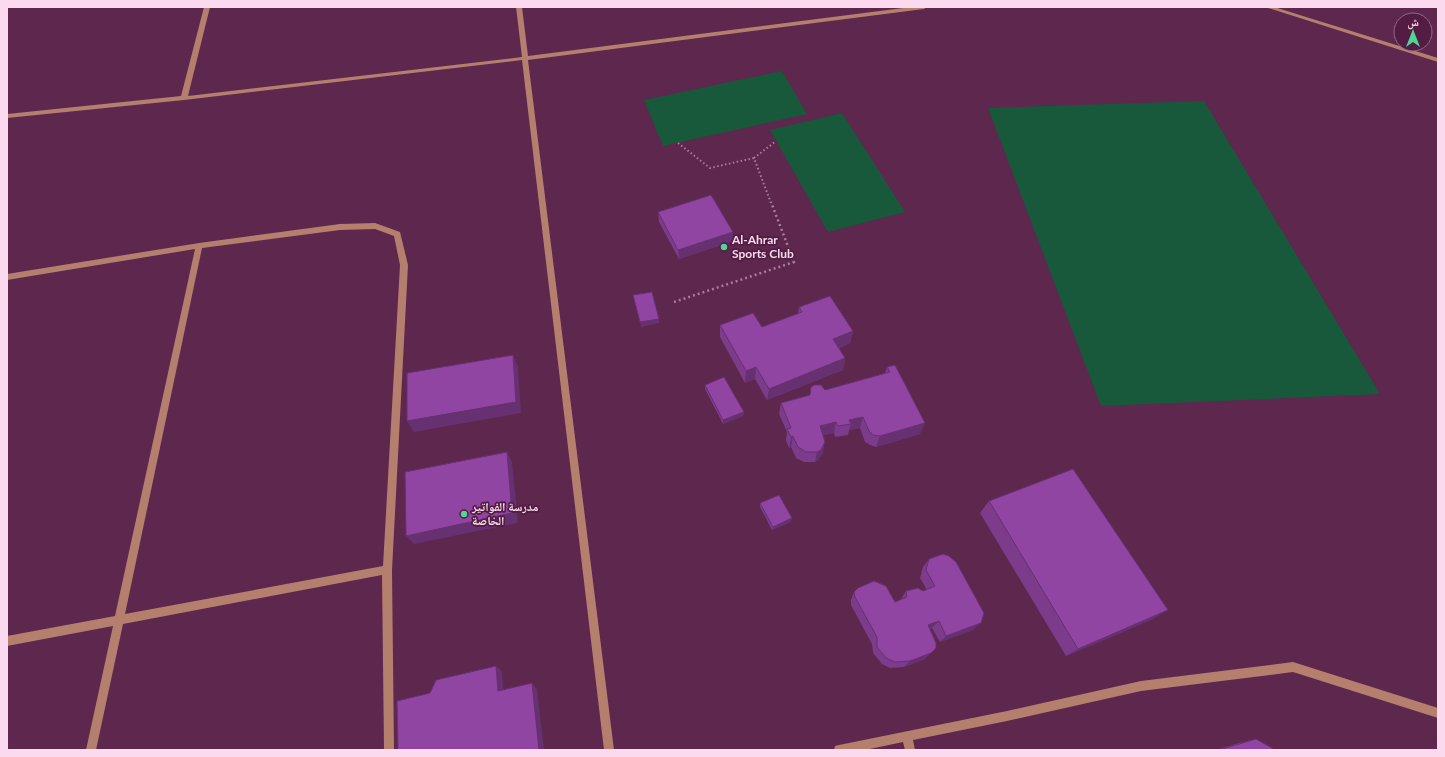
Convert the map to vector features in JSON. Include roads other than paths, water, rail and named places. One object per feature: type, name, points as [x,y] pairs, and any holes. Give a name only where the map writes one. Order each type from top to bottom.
[{"type":"street","points":[[184,98],[207,7]]},
{"type":"street","points":[[519,7],[609,750]]},
{"type":"street","points":[[7,116],[184,98],[526,58],[924,7]]},
{"type":"street","points":[[1268,7],[1438,60]]},
{"type":"street","points":[[8,279],[199,246],[340,227],[375,226],[397,234],[404,265],[387,570],[388,750]]},
{"type":"street","points":[[91,750],[199,246]]},
{"type":"street","points":[[7,641],[387,570]]},
{"type":"street","points":[[839,750],[1007,716],[1141,686],[1293,667],[1438,713]]},
{"type":"street","points":[[907,737],[910,750]]},
{"type":"place","name":"Al-Ahrar Sports Club","points":[[724,247]]},
{"type":"place","name":"مدرسة الفواتير الخاصة","points":[[464,514]]}]
